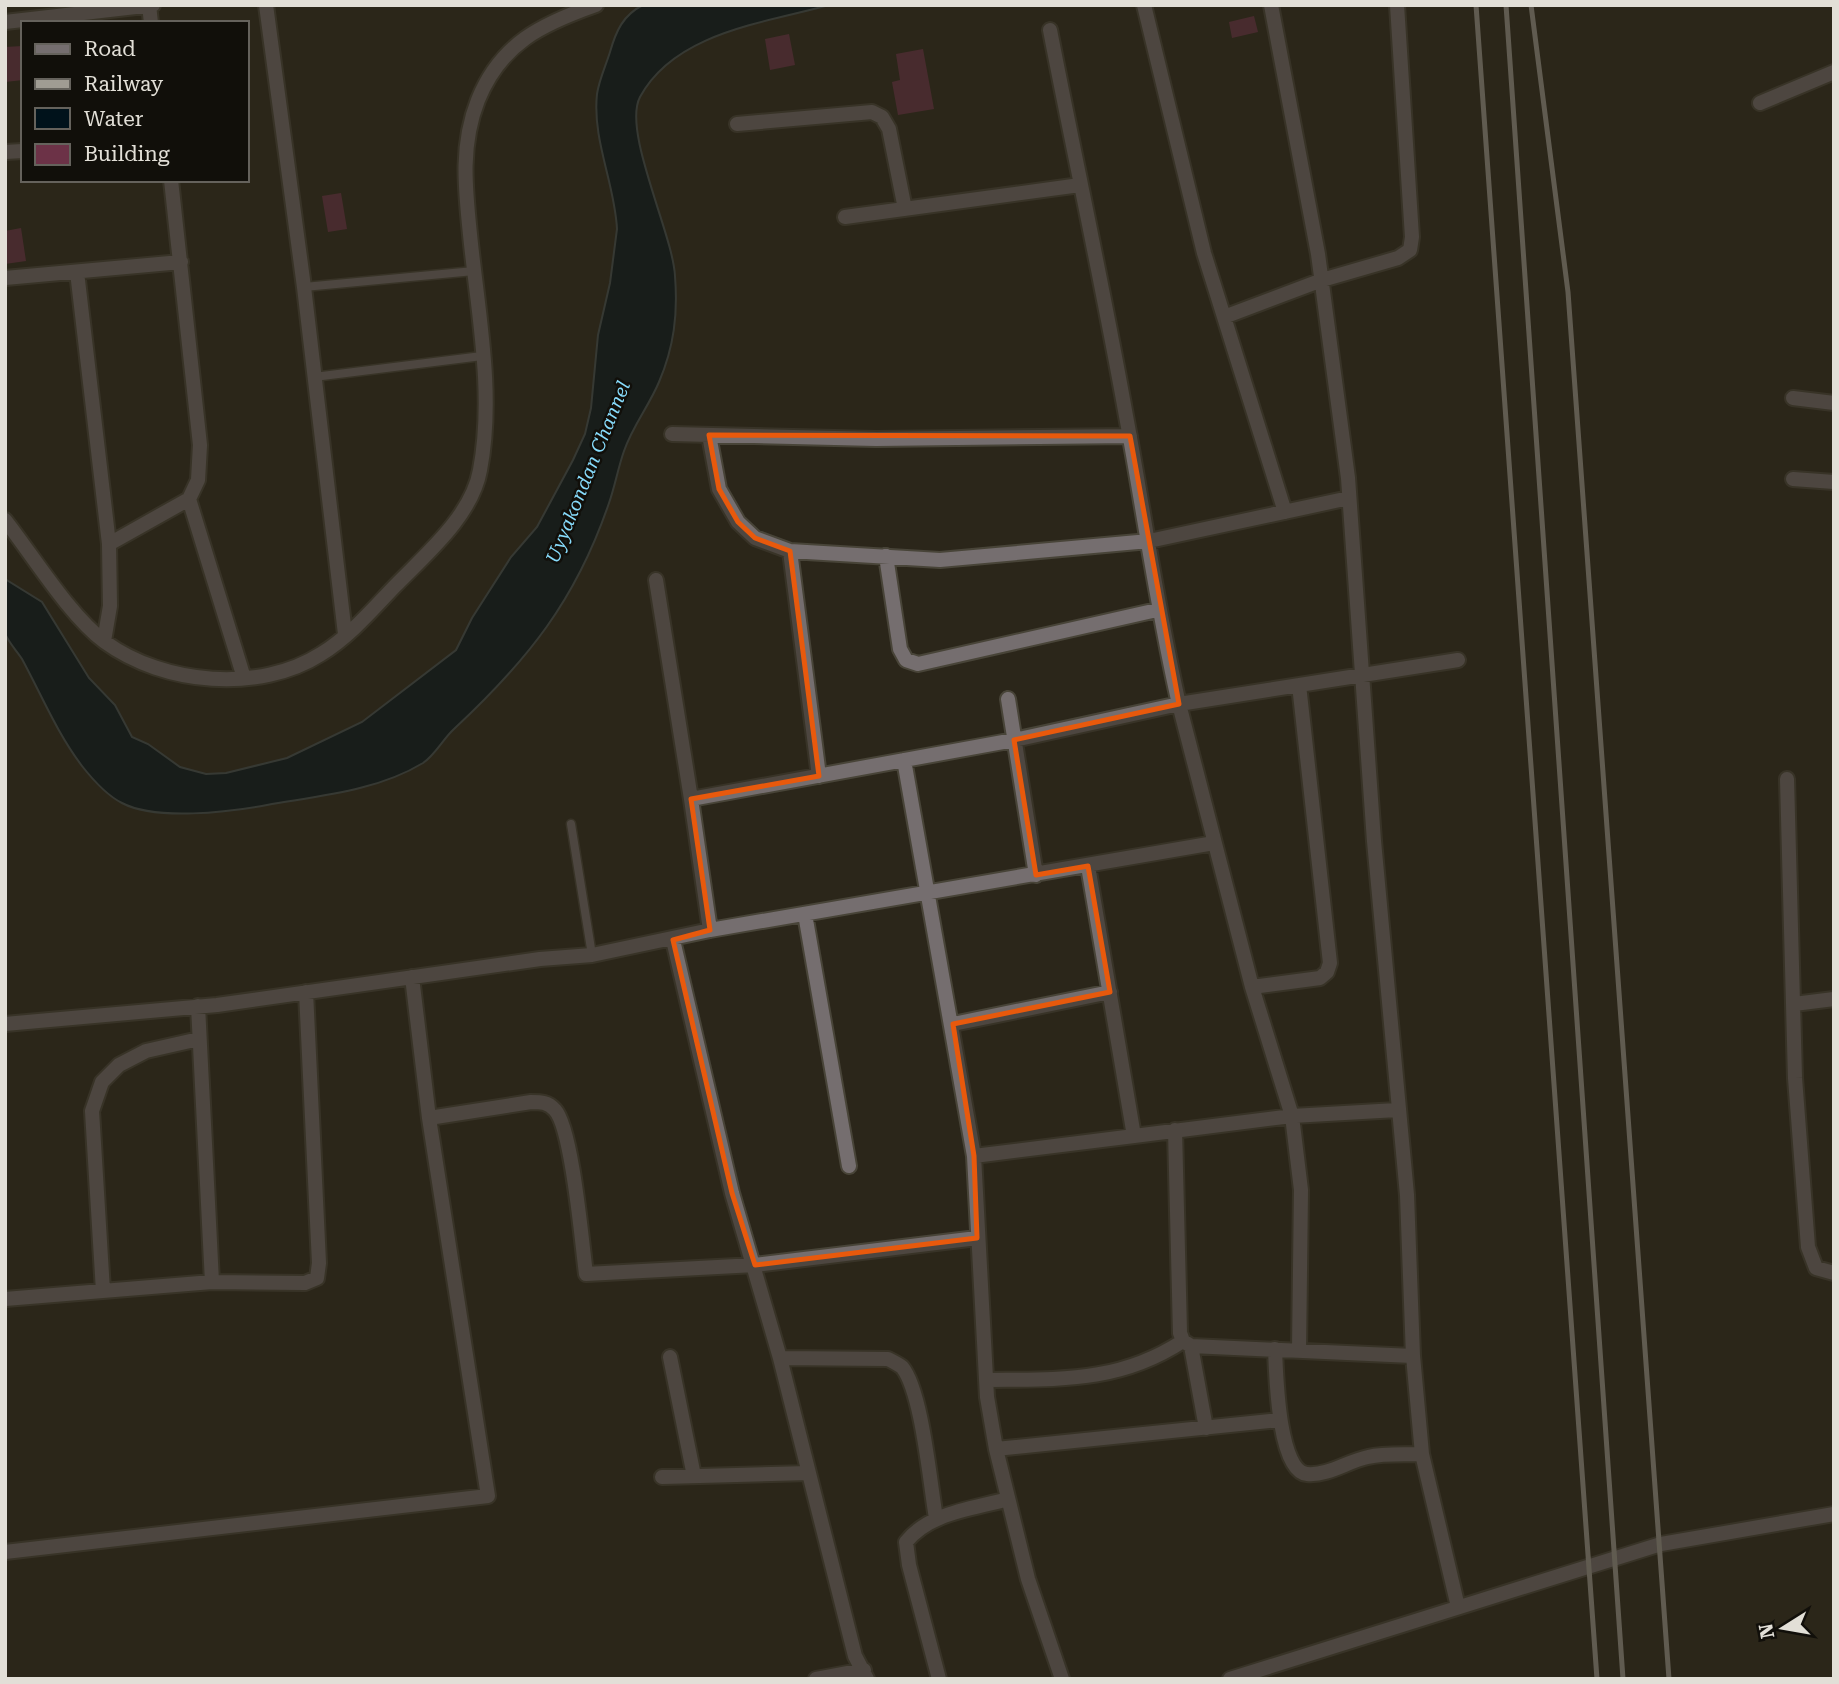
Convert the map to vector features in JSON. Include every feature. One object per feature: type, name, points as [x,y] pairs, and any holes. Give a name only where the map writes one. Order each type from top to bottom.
[{"type":"street","points":[[5,22],[150,5]]},
{"type":"street","points":[[266,5],[304,287],[345,634]]},
{"type":"street","points":[[5,520],[78,616],[104,641],[153,666],[190,675],[244,678],[273,674],[305,663],[324,652],[345,634],[426,554],[472,494],[484,449],[482,356],[464,164],[478,99],[500,59],[523,38],[551,21],[596,5]]},
{"type":"street","points":[[1144,5],[1204,253],[1285,512]]},
{"type":"street","points":[[1271,5],[1322,280],[1349,498],[1397,1110],[1407,1195],[1413,1356],[1422,1454],[1458,1607]]},
{"type":"street","points":[[1224,317],[1322,280],[1398,258],[1410,250],[1412,237],[1398,5]]},
{"type":"street","points":[[1050,30],[1130,436],[1149,541],[1157,610],[1252,987],[1292,1116],[1301,1190],[1299,1351]]},
{"type":"street","points":[[1760,103],[1834,72]]},
{"type":"street","points":[[737,124],[872,112],[883,117],[889,129],[905,209]]},
{"type":"street","points":[[109,544],[189,499],[198,480],[200,445],[171,182]]},
{"type":"street","points":[[845,217],[1080,185]]},
{"type":"street","points":[[5,278],[181,262]]},
{"type":"street","points":[[77,272],[109,544],[110,606],[104,641]]},
{"type":"street","points":[[1793,398],[1834,403]]},
{"type":"street","points":[[672,434],[876,439],[1130,436]]},
{"type":"street","points":[[709,435],[719,489],[738,522],[755,538],[790,551],[940,560],[1149,541],[1349,498]]},
{"type":"street","points":[[1793,480],[1834,482]]},
{"type":"street","points":[[189,499],[244,678]]},
{"type":"street","points":[[790,551],[820,776]]},
{"type":"street","points":[[886,556],[900,649],[906,660],[918,664],[1157,610]]},
{"type":"street","points":[[656,580],[710,930]]},
{"type":"street","points":[[691,799],[1014,740],[1179,704],[1458,660]]},
{"type":"street","points":[[1252,987],[1320,978],[1327,972],[1330,963],[1298,685]]},
{"type":"street","points":[[1008,699],[1036,875]]},
{"type":"street","points":[[904,760],[926,893],[953,1024],[974,1156],[986,1381],[996,1449],[1028,1579],[1062,1679]]},
{"type":"street","points":[[1787,779],[1795,1078],[1808,1247],[1816,1268],[1834,1273]]},
{"type":"street","points":[[5,1024],[198,1006],[592,955],[673,940],[710,930],[1214,843]]},
{"type":"street","points":[[1088,866],[1134,1136]]},
{"type":"street","points":[[805,914],[849,1166]]},
{"type":"street","points":[[673,940],[732,1193],[780,1357],[855,1656],[865,1675],[816,1679]]},
{"type":"street","points":[[5,1552],[488,1496],[429,1118],[412,977]]},
{"type":"street","points":[[5,1299],[212,1282],[305,1283],[317,1278],[319,1263],[306,992]]},
{"type":"street","points":[[953,1024],[1110,992]]},
{"type":"street","points":[[1794,1004],[1834,999]]},
{"type":"street","points":[[198,1006],[212,1282]]},
{"type":"street","points":[[103,1291],[92,1111],[102,1082],[119,1065],[146,1051],[199,1039]]},
{"type":"street","points":[[429,1118],[531,1102],[547,1103],[558,1112],[566,1137],[586,1274],[755,1265],[977,1238]]},
{"type":"street","points":[[974,1156],[1292,1116],[1397,1110]]},
{"type":"street","points":[[1175,1130],[1180,1333],[1187,1343],[1206,1428]]},
{"type":"street","points":[[986,1381],[1082,1378],[1127,1370],[1187,1343],[1413,1356]]},
{"type":"street","points":[[1275,1349],[1280,1420],[1291,1461],[1304,1474],[1323,1472],[1370,1456],[1422,1454]]},
{"type":"street","points":[[670,1357],[694,1476]]},
{"type":"street","points":[[780,1357],[888,1359],[901,1366],[910,1383],[919,1418],[936,1518]]},
{"type":"street","points":[[996,1449],[1280,1420]]},
{"type":"street","points":[[662,1477],[810,1473]]},
{"type":"street","points":[[939,1679],[909,1565],[906,1542],[918,1528],[936,1518],[1008,1499]]},
{"type":"street","points":[[1230,1679],[1661,1544],[1834,1514]]},
{"type":"lane","points":[[304,287],[474,271]]},
{"type":"lane","points":[[314,377],[482,356]]},
{"type":"lane","points":[[571,824],[592,955]]},
{"type":"highlighted area","points":[[709,435],[1130,436],[1179,704],[1014,740],[1036,875],[1088,866],[1110,992],[953,1024],[974,1156],[977,1238],[755,1265],[732,1193],[673,940],[710,930],[691,799],[819,776],[790,551],[755,538],[738,522],[719,489]]},
{"type":"water","name":"Uyyakondan Channel","points":[[643,5],[829,5],[750,25],[698,44],[675,58],[656,75],[640,97],[636,113],[638,133],[675,276],[674,330],[664,369],[628,442],[596,538],[565,599],[527,653],[505,678],[427,760],[405,772],[367,786],[327,795],[213,812],[154,812],[136,809],[116,800],[95,782],[73,753],[22,659],[6,636],[3,620],[5,579],[42,602],[89,678],[115,705],[132,737],[148,744],[180,767],[206,774],[226,773],[287,758],[362,722],[456,650],[472,618],[511,557],[537,527],[585,434],[591,408],[598,335],[610,283],[617,229],[598,128],[597,94],[618,31],[625,19]]},
{"type":"building","points":[[1254,16],[1258,32],[1232,38],[1229,22]]},
{"type":"building","points":[[789,34],[795,65],[770,70],[765,39]]},
{"type":"building","points":[[21,46],[21,80],[5,82],[5,47]]},
{"type":"building","points":[[923,49],[934,109],[898,115],[892,82],[900,80],[896,54]]},
{"type":"building","points":[[341,193],[347,229],[328,232],[322,196]]},
{"type":"building","points":[[21,228],[26,261],[5,264],[5,231]]},
{"type":"railway","points":[[1476,5],[1597,1679]]},
{"type":"railway","points":[[1506,5],[1623,1679]]},
{"type":"railway","points":[[1531,5],[1568,292],[1669,1679]]}]
